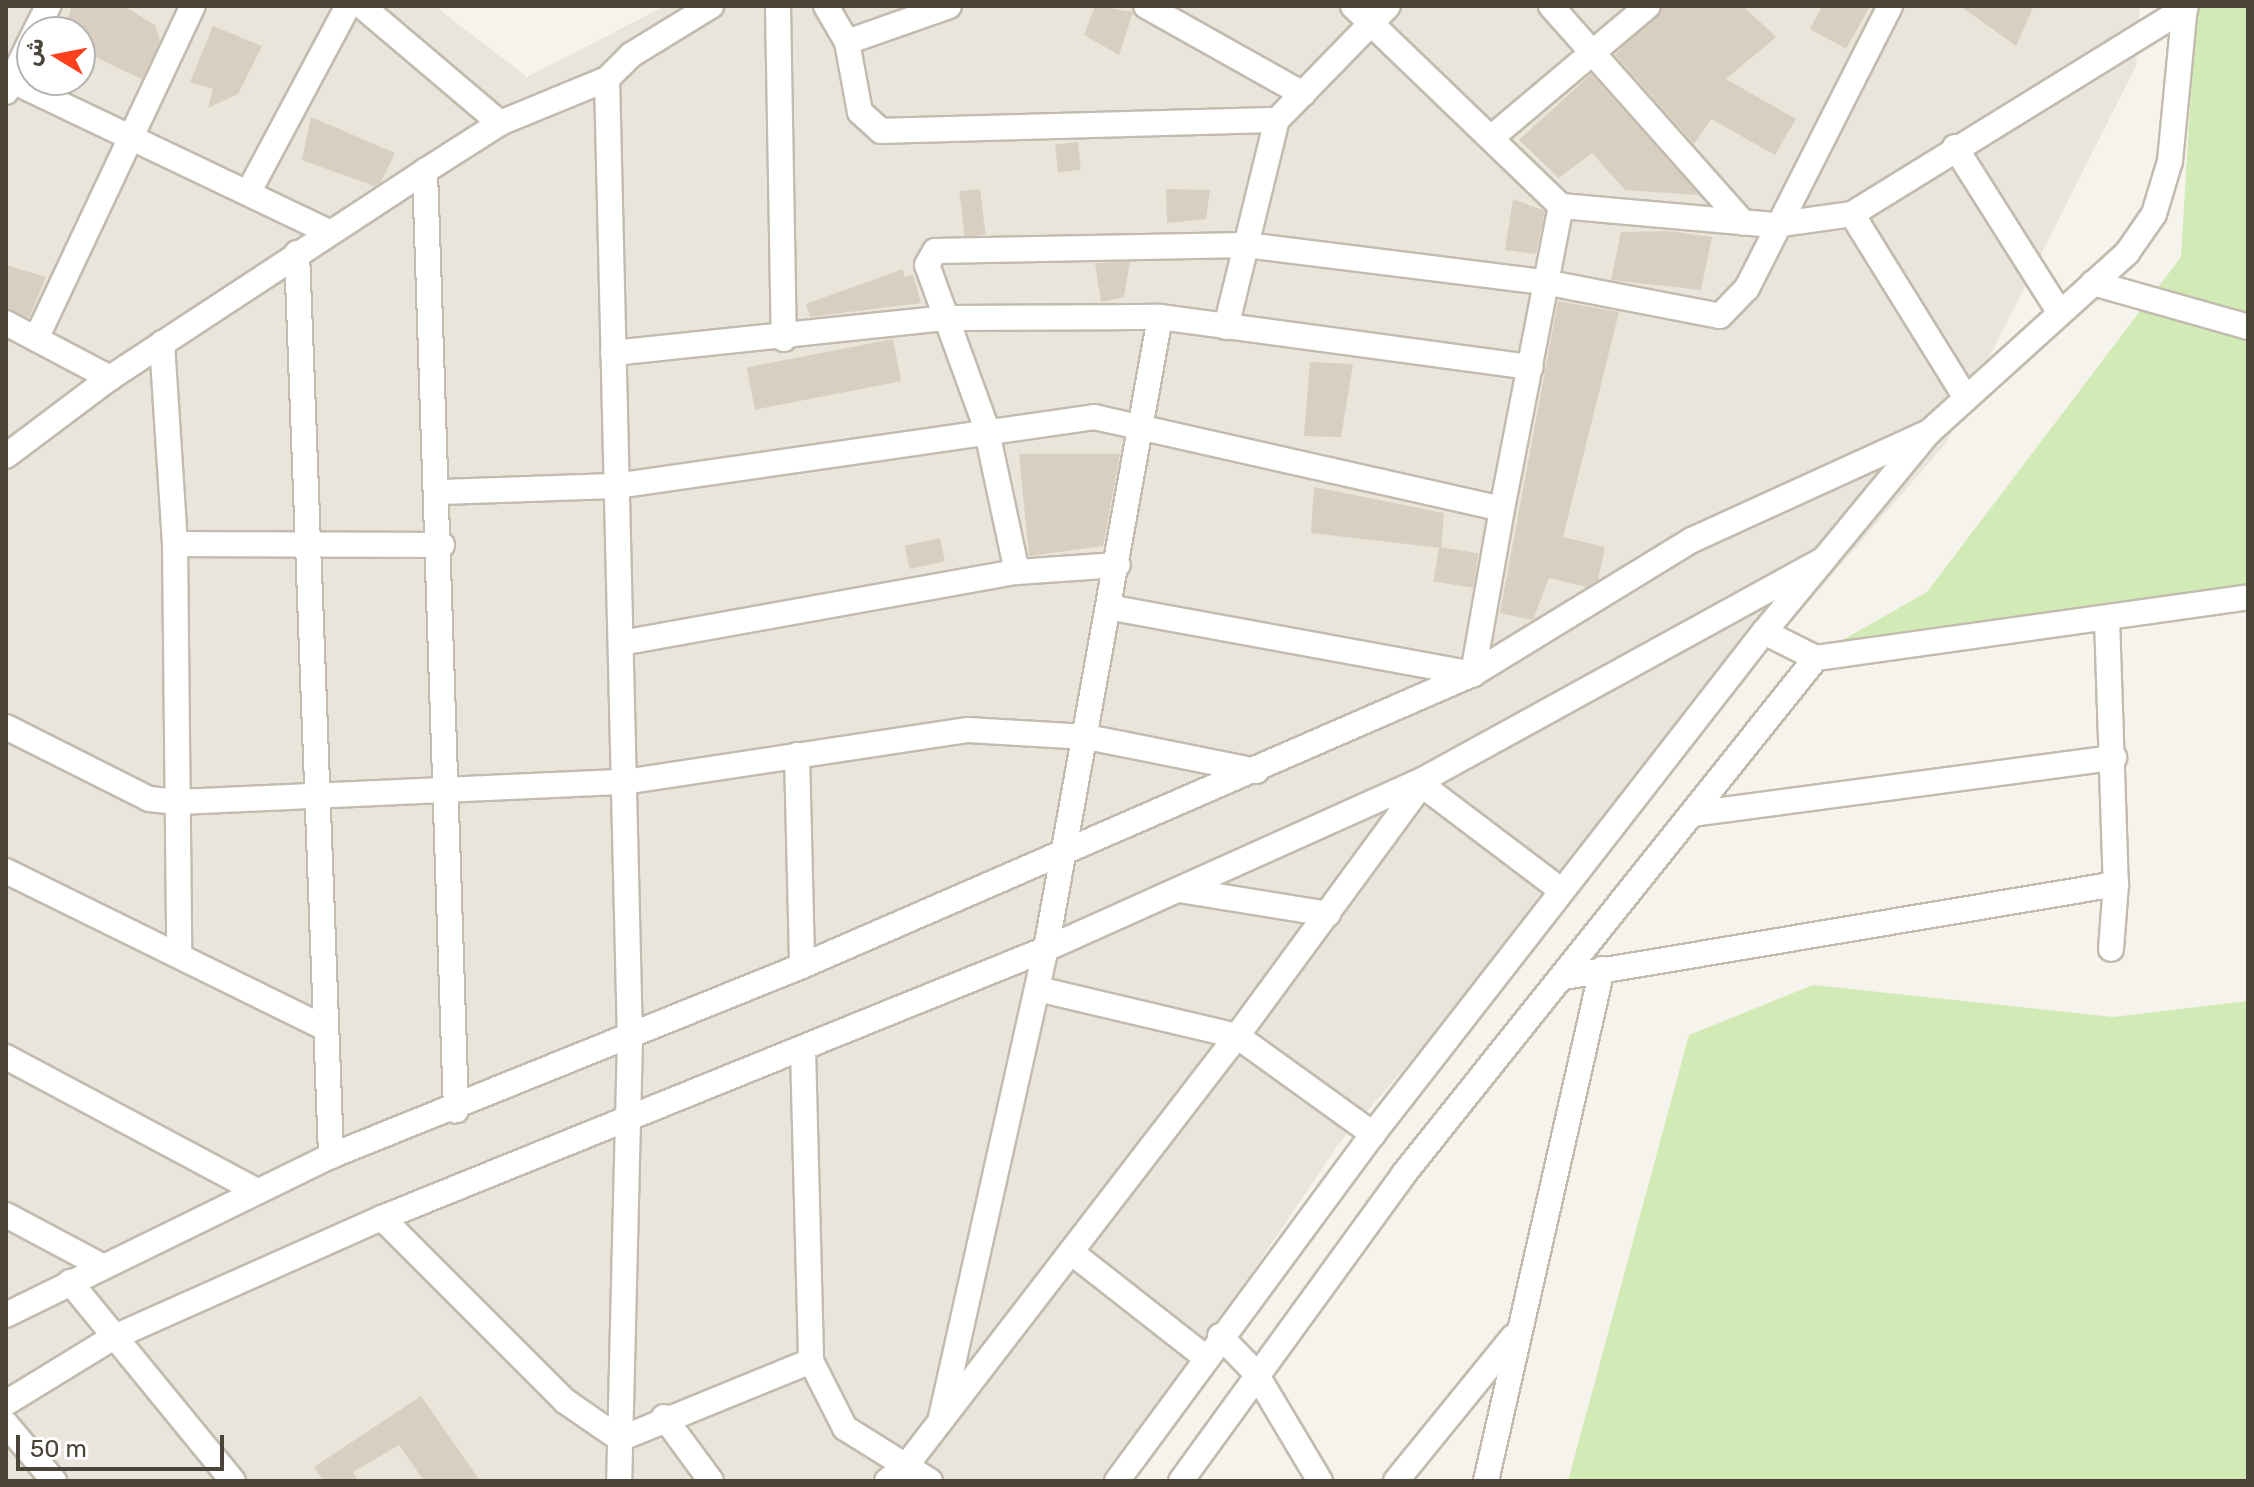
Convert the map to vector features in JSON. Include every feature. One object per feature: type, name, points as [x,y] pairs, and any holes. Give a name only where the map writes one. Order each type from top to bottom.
[{"type":"street","points":[[36,339],[193,6]]},
{"type":"street","points":[[248,193],[348,6]]},
{"type":"street","points":[[362,6],[500,123]]},
{"type":"street","points":[[6,456],[110,378],[329,232],[500,123],[607,79],[631,55],[711,6]]},
{"type":"street","points":[[778,6],[784,339]]},
{"type":"street","points":[[826,6],[847,42],[860,112],[881,131],[1277,120]]},
{"type":"street","points":[[847,42],[949,6]]},
{"type":"street","points":[[1146,6],[1303,94]]},
{"type":"street","points":[[1353,6],[1380,15],[1491,138],[1561,206],[1774,225],[1852,214],[1955,147],[2185,7]]},
{"type":"street","points":[[1551,6],[1744,223]]},
{"type":"street","points":[[1491,138],[1648,6]]},
{"type":"street","points":[[1017,572],[986,427],[927,265],[946,246],[1246,245],[1544,282],[1720,316],[1736,306],[1774,225],[1890,6]]},
{"type":"street","points":[[1117,1481],[1220,1336],[1373,1134],[1764,632],[1929,432],[2093,283],[2154,214],[2170,161],[2185,7]]},
{"type":"street","points":[[1226,327],[1277,120],[1380,15]]},
{"type":"street","points":[[607,79],[630,1038],[619,1481]]},
{"type":"street","points":[[8,84],[134,134],[329,232]]},
{"type":"street","points":[[1955,147],[2060,313]]},
{"type":"street","points":[[425,171],[451,795],[456,1110]]},
{"type":"street","points":[[1473,674],[1544,282],[1561,206]]},
{"type":"street","points":[[1852,214],[1966,398]]},
{"type":"street","points":[[297,253],[311,540],[331,1156]]},
{"type":"street","points":[[2093,283],[2248,327]]},
{"type":"street","points":[[613,353],[784,339],[945,318],[1160,317],[1531,367]]},
{"type":"street","points":[[940,1422],[1046,949],[1112,608],[1138,422],[1160,317]]},
{"type":"street","points":[[6,323],[110,378]]},
{"type":"street","points":[[162,343],[175,544],[180,802],[179,954]]},
{"type":"street","points":[[440,492],[616,486],[986,427],[1094,417],[1138,422],[1502,509]]},
{"type":"street","points":[[6,1315],[331,1156],[456,1110],[802,966],[1257,771],[1473,674],[1692,540],[1929,432]]},
{"type":"street","points":[[175,544],[311,540],[442,545]]},
{"type":"street","points":[[6,1403],[112,1338],[382,1218],[628,1122],[1046,949],[1424,781],[1823,560]]},
{"type":"street","points":[[621,643],[1017,572],[1118,565]]},
{"type":"street","points":[[1764,632],[1816,658],[2248,597]]},
{"type":"street","points":[[1112,608],[1473,674]]},
{"type":"street","points":[[2107,619],[2116,884],[2111,949]]},
{"type":"street","points":[[1181,1481],[1255,1372],[1816,658]]},
{"type":"street","points":[[6,727],[149,799],[180,802],[320,795],[451,795],[624,782],[968,730],[1087,737],[1257,771]]},
{"type":"street","points":[[797,755],[802,966]]},
{"type":"street","points":[[1692,814],[2114,758]]},
{"type":"street","points":[[1424,781],[1561,890]]},
{"type":"street","points":[[896,1474],[940,1422],[1237,1036],[1424,781]]},
{"type":"street","points":[[6,871],[325,1028]]},
{"type":"street","points":[[1564,977],[2116,884]]},
{"type":"street","points":[[1179,890],[1328,914]]},
{"type":"street","points":[[1486,1481],[1516,1334],[1602,969]]},
{"type":"street","points":[[1038,989],[1237,1036],[1373,1134]]},
{"type":"street","points":[[803,1050],[811,1361],[845,1428],[896,1474],[930,1481]]},
{"type":"street","points":[[6,1057],[257,1191]]},
{"type":"street","points":[[6,1215],[102,1266]]},
{"type":"street","points":[[382,1218],[565,1401],[620,1439]]},
{"type":"street","points":[[1071,1252],[1205,1357]]},
{"type":"street","points":[[70,1282],[112,1338],[233,1481]]},
{"type":"street","points":[[1396,1481],[1516,1334]]},
{"type":"street","points":[[1220,1336],[1255,1372],[1320,1481]]},
{"type":"street","points":[[620,1439],[664,1417],[811,1361]]},
{"type":"street","points":[[664,1417],[711,1481]]},
{"type":"street","points":[[6,1424],[54,1481]]},
{"type":"shaded area","points":[[6,6],[435,6],[527,77],[665,6],[2140,6],[2136,66],[1946,443],[1338,1145],[1111,1481],[6,1481]]},
{"type":"green space","points":[[2196,6],[2248,6],[2248,612],[1841,641],[1927,592],[2181,257]]},
{"type":"green space","points":[[1813,985],[2113,1017],[2248,1001],[2248,1481],[1568,1481],[1689,1035]]},
{"type":"building","points":[[72,6],[124,6],[155,25],[160,41],[142,79],[96,57],[96,16],[69,16]]},
{"type":"building","points":[[1095,6],[1133,12],[1119,55],[1084,35]]},
{"type":"building","points":[[1663,6],[1743,6],[1776,37],[1726,79],[1796,119],[1775,155],[1711,119],[1694,144],[1615,55]]},
{"type":"building","points":[[1822,6],[1870,6],[1846,49],[1810,29]]},
{"type":"building","points":[[1960,6],[2034,6],[2016,46]]},
{"type":"building","points":[[213,26],[262,46],[238,94],[208,108],[213,89],[190,82]]},
{"type":"building","points":[[1591,74],[1699,195],[1625,190],[1592,153],[1559,178],[1519,140]]},
{"type":"building","points":[[311,117],[395,153],[381,182],[374,186],[302,160]]},
{"type":"building","points":[[1078,142],[1081,170],[1058,172],[1055,144]]},
{"type":"building","points":[[980,189],[986,235],[965,237],[959,192]]},
{"type":"building","points":[[1166,189],[1210,190],[1206,219],[1167,223]]},
{"type":"building","points":[[1513,199],[1545,211],[1536,254],[1505,250]]},
{"type":"building","points":[[1668,231],[1712,237],[1701,290],[1611,280],[1621,232]]},
{"type":"building","points":[[1130,262],[1124,297],[1101,302],[1095,263]]},
{"type":"building","points":[[6,265],[46,277],[29,318],[6,308]]},
{"type":"building","points":[[903,269],[904,277],[913,275],[921,303],[810,317],[806,304]]},
{"type":"building","points":[[1558,301],[1619,312],[1563,537],[1605,547],[1598,580],[1587,587],[1549,578],[1533,620],[1500,613]]},
{"type":"building","points":[[893,339],[901,381],[755,410],[747,367]]},
{"type":"building","points":[[1310,362],[1353,364],[1341,437],[1304,436]]},
{"type":"building","points":[[1019,454],[1120,454],[1103,546],[1029,556]]},
{"type":"building","points":[[1314,487],[1444,513],[1441,548],[1311,533]]},
{"type":"building","points":[[940,538],[945,561],[910,569],[905,545]]},
{"type":"building","points":[[1439,547],[1479,553],[1473,588],[1434,582]]},
{"type":"building","points":[[421,1396],[480,1481],[424,1481],[399,1445],[353,1472],[358,1481],[323,1481],[314,1467]]}]
